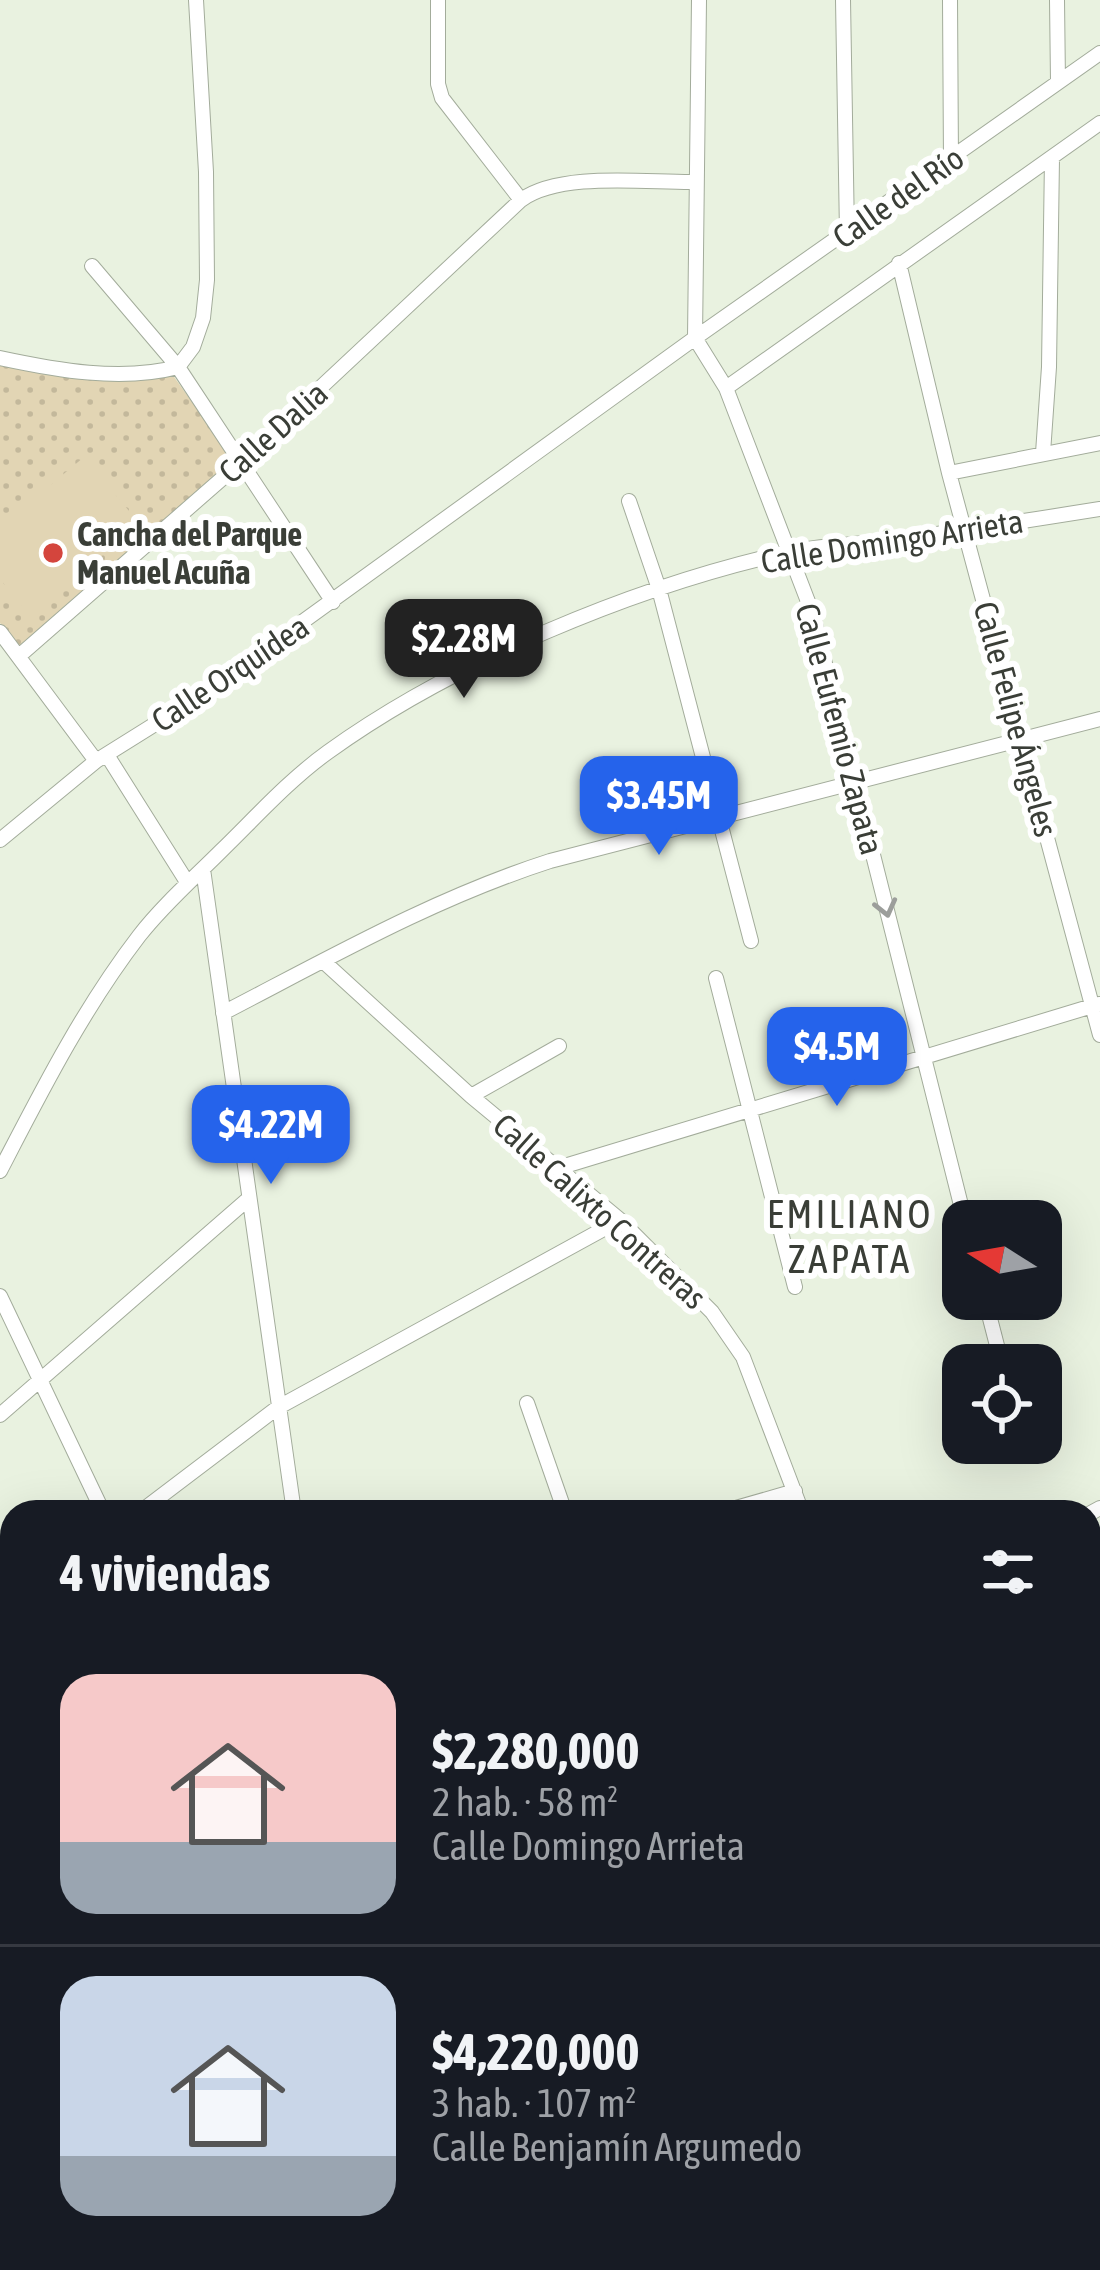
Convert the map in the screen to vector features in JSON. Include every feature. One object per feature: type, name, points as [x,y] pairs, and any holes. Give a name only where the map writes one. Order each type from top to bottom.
[{"type":"street","points":[[0,358],[44,368],[117,373],[178,367],[193,346],[207,280],[196,0]]},
{"type":"street","points":[[438,0],[438,84],[448,110],[521,200]]},
{"type":"street","points":[[697,341],[699,0]]},
{"type":"street","points":[[843,0],[847,233]]},
{"type":"street","points":[[950,0],[952,161]]},
{"type":"street","points":[[1057,0],[1058,82]]},
{"type":"street","name":"Calle del Río","points":[[697,341],[1100,53]]},
{"type":"street","points":[[723,382],[1100,123]]},
{"type":"street","points":[[1043,453],[1051,319],[1052,158]]},
{"type":"street","name":"Calle Dalia","points":[[20,656],[241,462],[535,190],[569,183],[696,182]]},
{"type":"street","name":"Calle Felipe Ángeles","points":[[899,262],[964,531],[1096,1005],[1100,1035]]},
{"type":"street","points":[[92,266],[178,367],[334,602]]},
{"type":"street","name":"Calle Eufemio Zapata","points":[[697,341],[723,382],[790,552],[826,662],[960,1200]]},
{"type":"street","name":"Calle Orquídea","points":[[0,840],[105,760],[697,341]]},
{"type":"street","points":[[949,472],[1100,443]]},
{"type":"street","points":[[629,501],[658,590],[752,941]]},
{"type":"street","name":"Calle Domingo Arrieta","points":[[0,1171],[99,992],[142,932],[187,882],[323,754],[383,715],[566,624],[658,590],[790,552],[1100,509]]},
{"type":"street","points":[[0,632],[130,790],[187,882]]},
{"type":"street","points":[[223,1013],[482,883],[1100,719]]},
{"type":"street","points":[[202,869],[292,1500]]},
{"type":"street","name":"Calle Calixto Contreras","points":[[323,962],[471,1096],[620,1220],[728,1331],[743,1357],[798,1500]]},
{"type":"street","points":[[716,978],[795,1287]]},
{"type":"street","points":[[558,1168],[1096,1005]]},
{"type":"street","points":[[471,1096],[559,1046]]},
{"type":"street","points":[[0,1415],[248,1200]]},
{"type":"street","points":[[156,1500],[278,1408],[620,1220]]},
{"type":"street","points":[[0,1296],[97,1500]]},
{"type":"street","points":[[527,1403],[561,1500]]},
{"type":"street","points":[[764,1500],[795,1491]]},
{"type":"shaded area","points":[[0,364],[86,376],[172,374],[234,461],[20,648],[0,623]]},
{"type":"shaded area","name":"Cancha del Parque Manuel Acuña","points":[[84,457],[140,524],[30,616],[0,579],[0,527]]},
{"type":"place","name":"Cancha del Parque Manuel Acuña","points":[[53,553]]},
{"type":"district","name":"EMILIANO ZAPATA","points":[[850,1236]]}]
